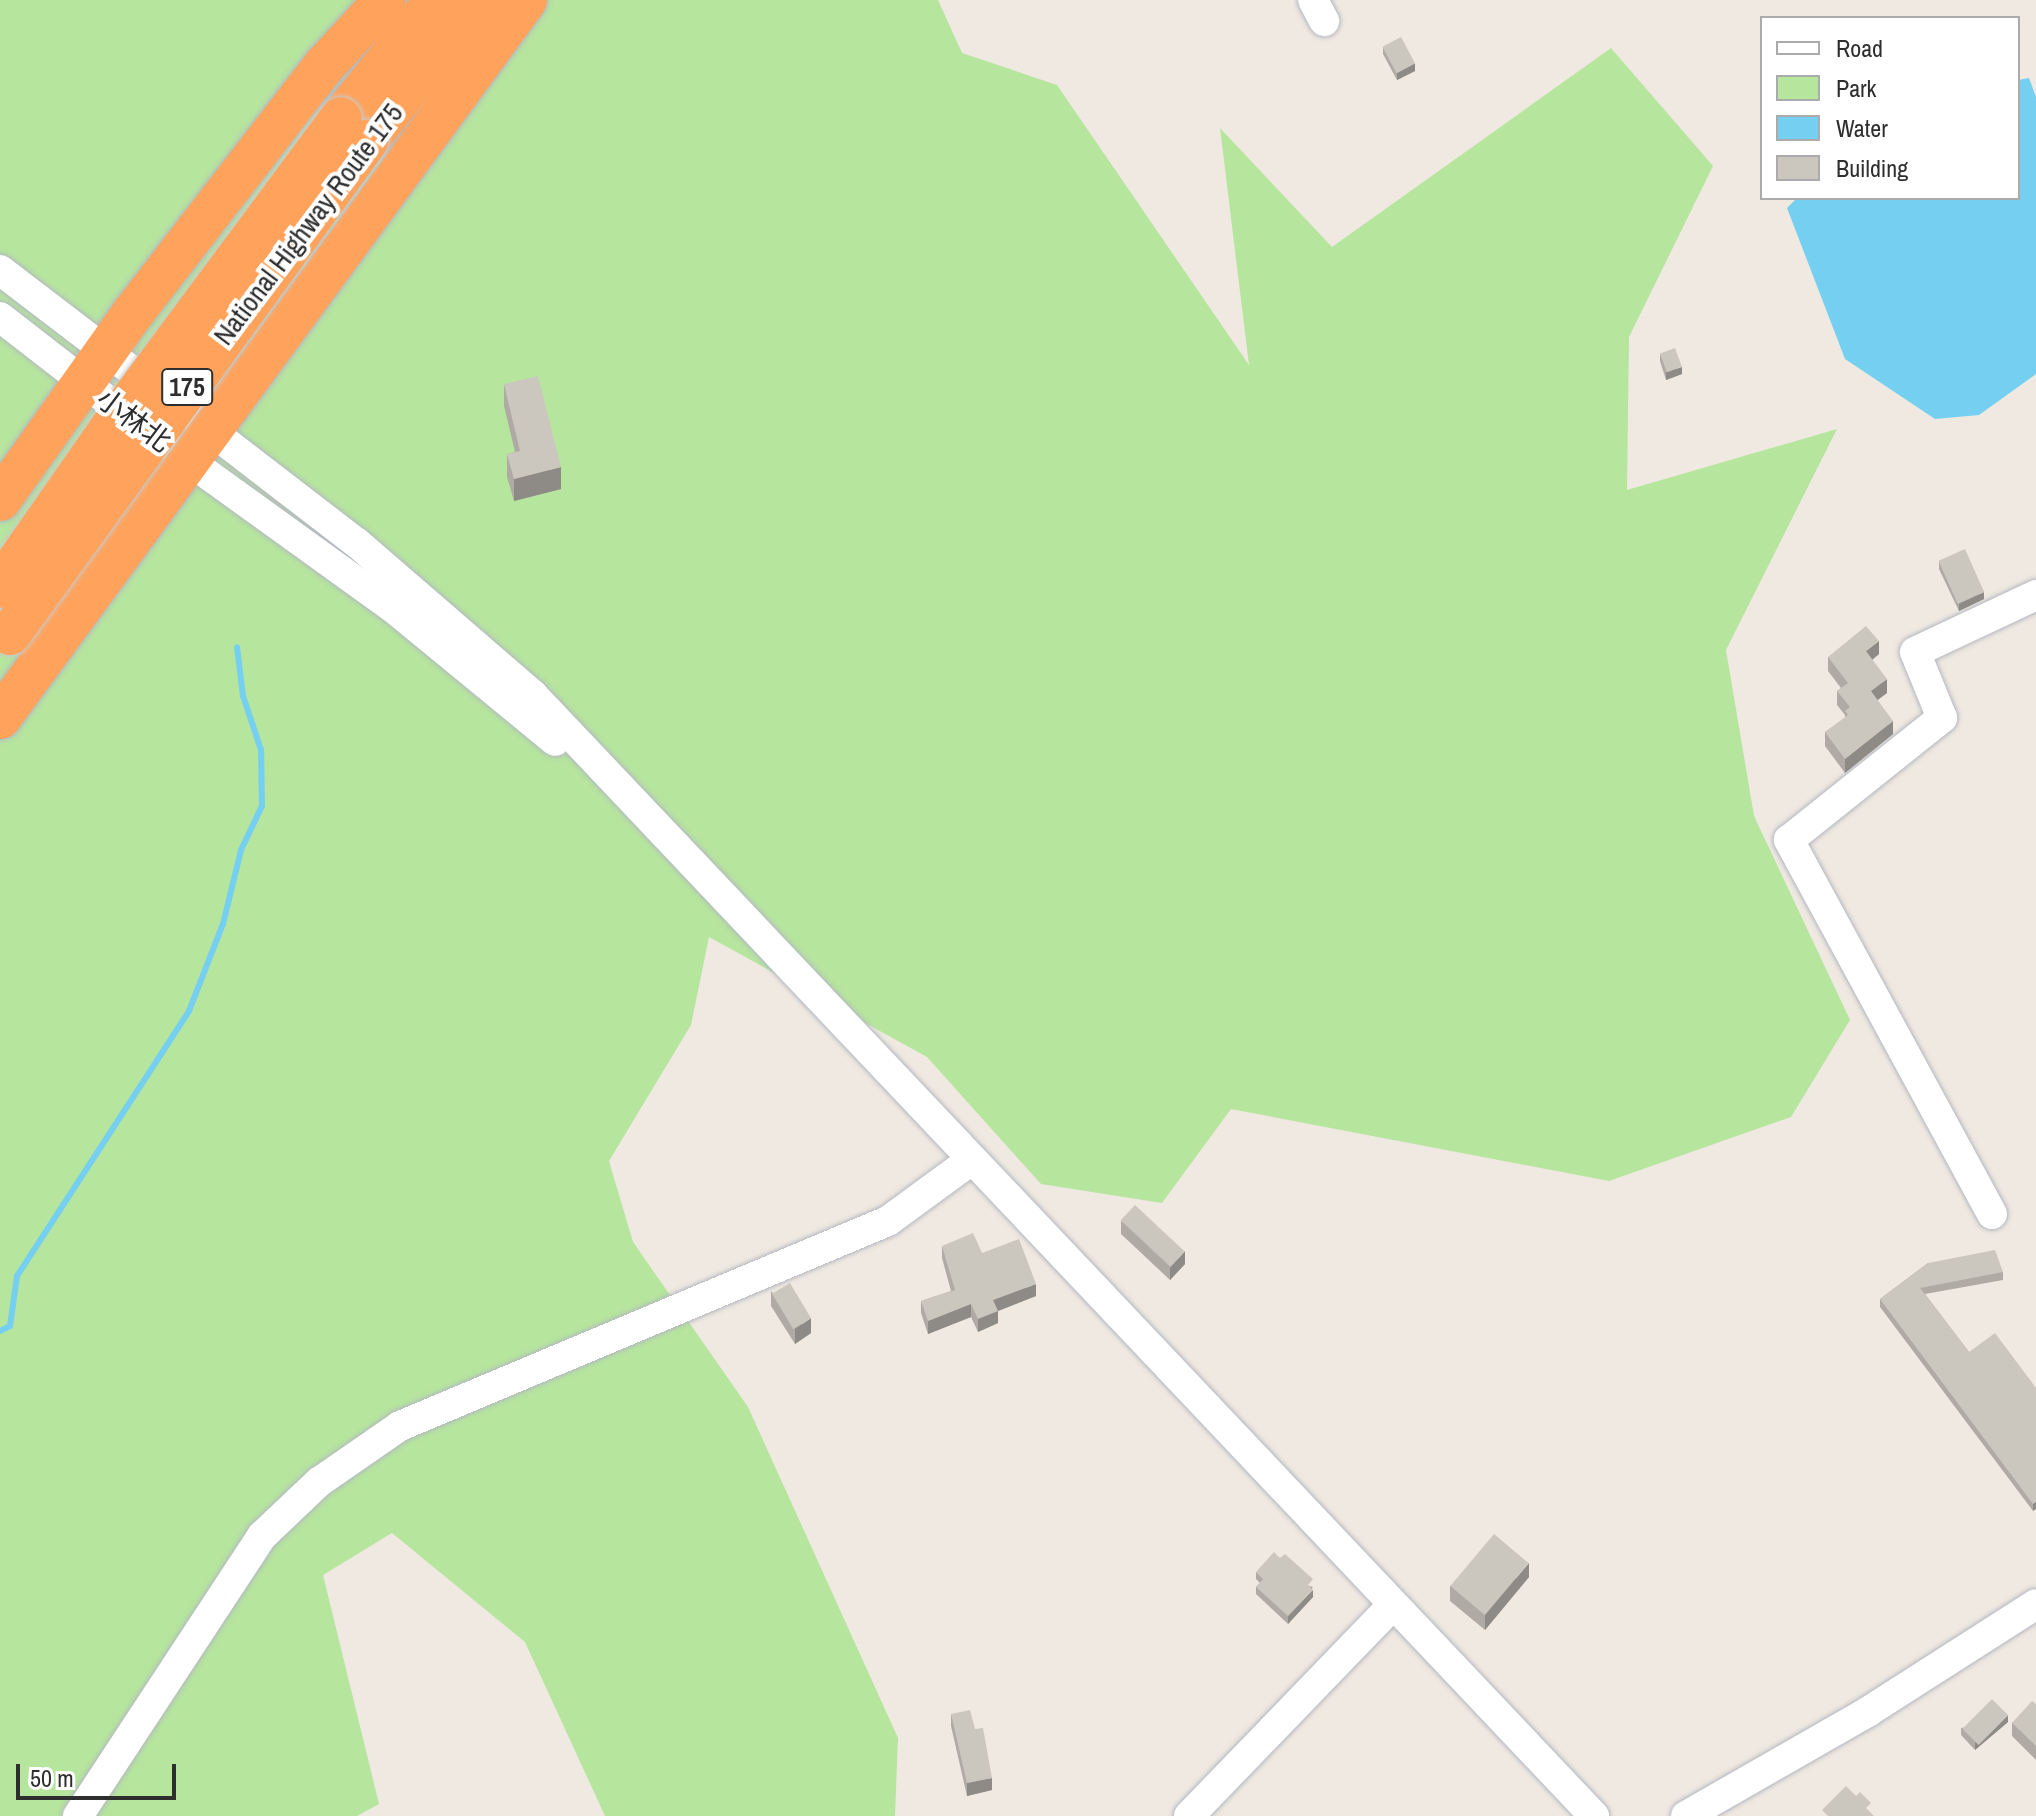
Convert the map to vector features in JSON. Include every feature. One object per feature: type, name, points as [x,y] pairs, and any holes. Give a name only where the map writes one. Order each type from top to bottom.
[{"type":"highway","points":[[0,500],[93,366],[325,65],[385,0]]},
{"type":"highway","name":"National Highway Route 175","points":[[5,641],[354,130],[436,0]]},
{"type":"highway","name":"National Highway Route 175","points":[[0,587],[116,421],[354,130],[480,0]]},
{"type":"highway","points":[[0,718],[526,0]]},
{"type":"street","points":[[0,270],[93,366]]},
{"type":"street","points":[[0,317],[93,366]]},
{"type":"street","name":"小林北","points":[[93,366],[198,444],[655,824],[970,1161],[1594,1816]]},
{"type":"street","points":[[1992,1214],[1789,840],[1942,718],[1915,652],[2036,595]]},
{"type":"street","points":[[78,1816],[262,1536],[319,1482],[400,1426],[888,1221],[970,1161]]},
{"type":"street","points":[[1686,1816],[1869,1711],[2036,1604]]},
{"type":"street","points":[[1189,1816],[1393,1605]]},
{"type":"green space","points":[[0,0],[938,0],[962,53],[1057,85],[1249,365],[1220,128],[1332,247],[1611,48],[1713,166],[1629,337],[1627,490],[1837,429],[1726,650],[1754,816],[1850,1020],[1791,1117],[1609,1181],[1231,1109],[1162,1203],[1041,1184],[927,1057],[709,937],[691,1025],[609,1161],[633,1242],[748,1407],[898,1738],[895,1816],[605,1816],[525,1642],[392,1533],[323,1575],[379,1804],[357,1816],[0,1816]]},
{"type":"water","points":[[2029,78],[2036,97],[2036,374],[1979,415],[1935,419],[1845,359],[1787,208],[1795,200],[2020,200],[2020,80]]},
{"type":"building","points":[[1401,37],[1415,63],[1397,73],[1382,47]]},
{"type":"building","points":[[1675,348],[1682,367],[1667,372],[1660,353]]},
{"type":"building","points":[[538,376],[561,467],[514,479],[507,454],[520,451],[504,384]]},
{"type":"building","points":[[1965,549],[1984,592],[1958,604],[1939,561]]},
{"type":"building","points":[[1866,626],[1879,641],[1866,651],[1887,679],[1871,691],[1893,721],[1845,759],[1825,732],[1848,715],[1845,711],[1850,707],[1837,691],[1848,683],[1828,657]]},
{"type":"building","points":[[1135,1205],[1185,1251],[1170,1267],[1121,1220]]},
{"type":"building","points":[[973,1233],[982,1253],[1019,1239],[1036,1284],[993,1300],[998,1311],[978,1319],[971,1304],[928,1321],[921,1301],[955,1290],[942,1246]]},
{"type":"building","points":[[1995,1250],[2003,1272],[1920,1288],[1969,1352],[1995,1333],[2036,1388],[2036,1501],[2033,1504],[1880,1299],[1928,1263]]},
{"type":"building","points":[[790,1283],[811,1318],[793,1329],[772,1294]]},
{"type":"building","points":[[1494,1534],[1528,1563],[1485,1615],[1450,1586]]},
{"type":"building","points":[[1274,1552],[1280,1558],[1285,1554],[1313,1579],[1308,1585],[1313,1590],[1288,1616],[1256,1587],[1263,1579],[1256,1572]]},
{"type":"building","points":[[1992,1699],[2008,1715],[1979,1745],[1962,1729]]},
{"type":"building","points":[[2032,1701],[2036,1704],[2036,1746],[2012,1723]]},
{"type":"building","points":[[970,1710],[975,1729],[983,1728],[992,1778],[967,1783],[951,1714]]},
{"type":"building","points":[[1846,1786],[1856,1796],[1860,1792],[1871,1803],[1866,1808],[1874,1816],[1828,1816],[1822,1810]]},
{"type":"waterway","points":[[0,1331],[10,1326],[17,1276],[189,1011],[223,924],[241,850],[262,806],[261,750],[243,696],[237,647]]}]
